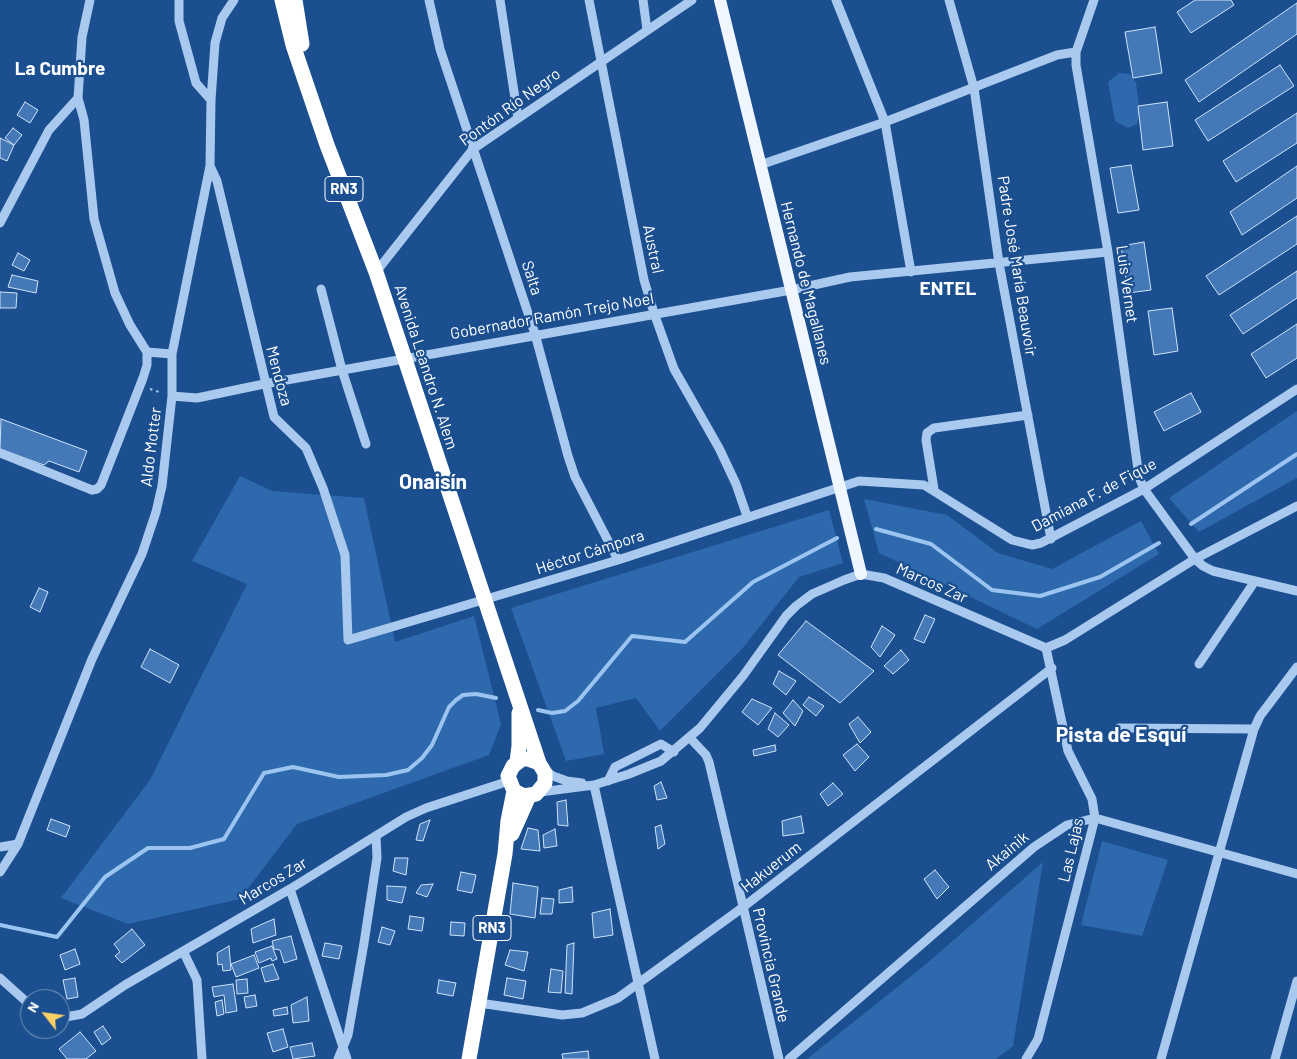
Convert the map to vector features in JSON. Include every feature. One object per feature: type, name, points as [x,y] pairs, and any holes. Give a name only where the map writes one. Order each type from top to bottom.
[{"type":"highway","name":"Avenida Leandro N. Alem","points":[[282,0],[293,46],[376,272],[541,766],[545,783],[534,794],[505,854]]},
{"type":"highway","name":"Avenida Leandro N. Alem","points":[[295,0],[314,105]]},
{"type":"highway","name":"Avenida Leandro N. Alem","points":[[469,1059],[505,854],[511,786],[510,770],[517,762],[519,746],[518,699]]},
{"type":"highway","points":[[517,762],[528,759],[541,766]]},
{"type":"highway","points":[[511,786],[534,794]]},
{"type":"main road","name":"Hernando de Magallanes","points":[[720,0],[838,487],[861,574]]},
{"type":"street","points":[[0,453],[92,490],[97,489],[101,485],[147,365],[147,352],[130,325],[115,293],[94,219],[84,120],[78,98],[82,36],[90,0]]},
{"type":"street","points":[[179,0],[179,21],[196,83],[211,100]]},
{"type":"street","name":"Aldo Motter","points":[[0,872],[18,844],[92,658],[142,554],[156,512],[162,486],[172,396],[172,354],[210,166],[211,100],[215,43],[222,18],[234,0]]},
{"type":"street","name":"Salta","points":[[428,0],[440,49],[534,334],[575,477],[618,560]]},
{"type":"street","points":[[500,0],[518,118]]},
{"type":"street","name":"Austral","points":[[589,0],[644,280],[654,313],[674,369],[719,448],[736,484],[747,516]]},
{"type":"street","points":[[643,0],[647,30]]},
{"type":"street","name":"Pontón Río Negro","points":[[376,272],[473,149],[692,0]]},
{"type":"street","points":[[836,0],[886,122],[911,272]]},
{"type":"street","name":"Padre José María Beauvoir","points":[[949,0],[974,88],[999,263],[1051,539]]},
{"type":"street","name":"Luis Vernet","points":[[1094,0],[1076,52],[1076,65],[1108,252],[1136,462],[1144,489],[1195,559]]},
{"type":"street","points":[[760,165],[886,122],[1057,55],[1076,52]]},
{"type":"street","points":[[0,223],[49,130],[78,98]]},
{"type":"street","name":"Mendoza","points":[[210,166],[217,181],[264,384],[274,417],[306,448],[323,488],[346,555],[348,640]]},
{"type":"street","name":"Gobernador Ramón Trejo Noel","points":[[172,396],[197,398],[534,334],[791,290],[850,278],[1108,252]]},
{"type":"street","points":[[321,289],[342,370],[366,444]]},
{"type":"street","points":[[147,352],[172,354]]},
{"type":"street","name":"Damiana F. de Fique","points":[[838,487],[860,481],[924,485],[934,489],[1012,540],[1032,545],[1051,539],[1144,489],[1297,388]]},
{"type":"street","points":[[934,489],[926,440],[927,433],[934,428],[1028,415]]},
{"type":"street","name":"Héctor Cámpora","points":[[348,640],[618,560],[838,487]]},
{"type":"street","points":[[1046,648],[1065,640],[1098,621],[1195,559],[1297,506]]},
{"type":"street","points":[[1195,559],[1213,571],[1297,591]]},
{"type":"street","points":[[534,794],[594,785],[647,768],[674,752],[690,738],[743,676],[786,616],[796,606],[812,594],[861,574]]},
{"type":"street","name":"Marcos Zar","points":[[861,574],[884,578],[1046,648]]},
{"type":"street","points":[[1199,664],[1255,581]]},
{"type":"street","name":"Las Lajas","points":[[1026,1059],[1038,1039],[1090,845],[1095,818],[1092,799],[1068,751],[1052,668],[1046,648]]},
{"type":"street","points":[[1161,1059],[1254,729],[1260,716],[1297,667]]},
{"type":"street","name":"Hakuerum","points":[[479,1003],[562,1015],[582,1013],[618,998],[742,908],[1052,668]]},
{"type":"street","points":[[1119,728],[1254,729]]},
{"type":"street","name":"Provincia Grande","points":[[690,738],[706,755],[709,762],[779,1059]]},
{"type":"street","points":[[608,780],[616,767],[662,744],[674,752]]},
{"type":"street","points":[[541,766],[553,776],[567,781],[594,785]]},
{"type":"street","points":[[594,785],[655,1059]]},
{"type":"street","name":"Marcos Zar","points":[[70,1016],[82,1014],[406,817],[426,808],[511,786]]},
{"type":"street","name":"Akainik","points":[[790,1059],[1034,847],[1067,825],[1095,818],[1297,874]]},
{"type":"street","points":[[338,1059],[344,1047],[364,943],[377,858],[376,836]]},
{"type":"street","points":[[0,847],[18,844]]},
{"type":"street","points":[[290,889],[347,1059]]},
{"type":"street","points":[[184,951],[197,980],[202,1059]]},
{"type":"street","points":[[0,978],[20,996]]},
{"type":"street","points":[[1275,1059],[1297,982]]},
{"type":"path","points":[[140,385],[172,396]]},
{"type":"shaded area","points":[[1119,73],[1130,74],[1136,83],[1140,113],[1137,124],[1128,128],[1115,121],[1108,82]]},
{"type":"shaded area","points":[[1297,411],[1297,478],[1199,532],[1169,498]]},
{"type":"shaded area","points":[[240,476],[272,491],[364,498],[395,642],[474,616],[501,724],[489,755],[297,824],[240,899],[128,924],[61,898],[150,780],[247,584],[192,561]]},
{"type":"shaded area","points":[[864,499],[947,515],[998,553],[1052,569],[1141,521],[1159,554],[1037,629],[879,553]]},
{"type":"shaded area","points":[[829,510],[843,563],[799,577],[742,649],[660,731],[636,698],[596,708],[604,754],[566,761],[511,608]]},
{"type":"shaded area","points":[[1102,841],[1168,860],[1142,936],[1081,925]]},
{"type":"shaded area","points":[[1043,862],[1013,1046],[996,1059],[807,1059],[925,965]]},
{"type":"building","points":[[1195,0],[1231,0],[1234,5],[1191,33],[1177,12]]},
{"type":"building","points":[[1297,3],[1297,34],[1199,102],[1185,80]]},
{"type":"building","points":[[1155,27],[1162,73],[1133,78],[1125,32]]},
{"type":"building","points":[[1280,65],[1294,86],[1208,141],[1195,120]]},
{"type":"building","points":[[25,102],[38,110],[30,123],[17,115]]},
{"type":"building","points":[[1167,102],[1173,146],[1143,150],[1138,106]]},
{"type":"building","points":[[1297,113],[1297,143],[1236,182],[1223,161]]},
{"type":"building","points":[[13,128],[22,135],[14,145],[5,138]]},
{"type":"building","points":[[0,138],[14,145],[7,161],[0,158]]},
{"type":"building","points":[[1131,165],[1139,210],[1118,213],[1110,168]]},
{"type":"building","points":[[1297,166],[1297,198],[1242,235],[1230,212]]},
{"type":"building","points":[[1297,216],[1297,244],[1219,295],[1206,276]]},
{"type":"building","points":[[1144,242],[1151,290],[1128,293],[1121,246]]},
{"type":"building","points":[[18,253],[30,260],[24,271],[12,265]]},
{"type":"building","points":[[1297,271],[1297,298],[1243,334],[1230,315]]},
{"type":"building","points":[[12,275],[38,281],[36,293],[8,287]]},
{"type":"building","points":[[0,292],[17,293],[16,308],[0,308]]},
{"type":"building","points":[[1172,308],[1178,351],[1154,355],[1148,311]]},
{"type":"building","points":[[1297,324],[1297,358],[1266,378],[1251,354]]},
{"type":"building","points":[[1191,393],[1201,412],[1164,431],[1154,412]]},
{"type":"building","points":[[1,419],[87,451],[79,472],[49,461],[44,465],[0,449]]},
{"type":"building","points":[[39,588],[48,592],[40,612],[30,607]]},
{"type":"building","points":[[925,615],[935,619],[924,643],[914,639]]},
{"type":"building","points":[[806,621],[874,671],[840,703],[778,655]]},
{"type":"building","points":[[882,626],[895,635],[880,657],[871,647]]},
{"type":"building","points":[[150,649],[179,665],[170,683],[141,667]]},
{"type":"building","points":[[901,650],[909,660],[893,674],[884,666]]},
{"type":"building","points":[[779,671],[796,681],[786,695],[773,684]]},
{"type":"building","points":[[809,697],[824,706],[816,716],[803,705]]},
{"type":"building","points":[[752,699],[772,708],[758,725],[742,712]]},
{"type":"building","points":[[793,700],[803,711],[795,726],[783,713]]},
{"type":"building","points":[[775,713],[789,725],[778,737],[768,729]]},
{"type":"building","points":[[858,717],[871,732],[860,743],[849,724]]},
{"type":"building","points":[[857,744],[869,757],[855,771],[843,755]]},
{"type":"building","points":[[775,745],[776,751],[754,756],[753,750]]},
{"type":"building","points":[[661,782],[667,798],[657,800],[654,786]]},
{"type":"building","points":[[833,783],[843,794],[828,806],[820,794]]},
{"type":"building","points":[[566,800],[568,826],[558,825],[557,802]]},
{"type":"building","points":[[801,816],[804,833],[783,836],[782,821]]},
{"type":"building","points":[[51,819],[70,826],[66,837],[47,830]]},
{"type":"building","points":[[430,820],[423,841],[416,840],[420,824]]},
{"type":"building","points":[[661,825],[665,844],[658,849],[655,827]]},
{"type":"building","points":[[528,828],[538,830],[540,851],[521,849]]},
{"type":"building","points":[[555,829],[557,846],[544,848],[543,835]]},
{"type":"building","points":[[395,858],[408,858],[406,875],[393,871]]},
{"type":"building","points":[[935,870],[949,887],[937,899],[924,879]]},
{"type":"building","points":[[461,872],[476,875],[472,893],[457,890]]},
{"type":"building","points":[[513,883],[538,887],[535,918],[510,914]]},
{"type":"building","points":[[433,884],[427,897],[416,893],[421,885]]},
{"type":"building","points":[[387,886],[406,887],[402,903],[387,900]]},
{"type":"building","points":[[572,887],[573,902],[559,903],[559,890]]},
{"type":"building","points":[[542,898],[554,899],[552,914],[540,914]]},
{"type":"building","points":[[610,909],[613,935],[594,938],[592,913]]},
{"type":"building","points":[[410,916],[424,918],[422,931],[408,929]]},
{"type":"building","points":[[274,919],[276,935],[253,943],[251,929]]},
{"type":"building","points":[[451,922],[465,923],[464,936],[450,935]]},
{"type":"building","points":[[382,927],[395,931],[390,945],[378,942]]},
{"type":"building","points":[[132,929],[145,945],[122,963],[115,956],[120,952],[114,944]]},
{"type":"building","points":[[291,936],[297,959],[284,963],[280,950],[274,949],[272,941]]},
{"type":"building","points":[[325,943],[342,946],[339,959],[322,956]]},
{"type":"building","points":[[574,943],[572,994],[565,993],[567,945]]},
{"type":"building","points":[[229,946],[231,970],[223,971],[222,964],[218,965],[217,953]]},
{"type":"building","points":[[272,946],[277,959],[272,961],[271,958],[259,963],[255,952]]},
{"type":"building","points":[[75,949],[80,964],[65,970],[60,955]]},
{"type":"building","points":[[510,950],[528,952],[524,971],[505,965]]},
{"type":"building","points":[[254,955],[259,968],[236,977],[231,964]]},
{"type":"building","points":[[273,964],[279,979],[265,982],[261,968]]},
{"type":"building","points":[[551,969],[563,971],[561,993],[548,992]]},
{"type":"building","points":[[75,978],[78,997],[70,998],[70,989],[65,989],[63,980]]},
{"type":"building","points":[[507,978],[526,981],[523,999],[504,995]]},
{"type":"building","points":[[247,979],[248,993],[237,994],[236,980]]},
{"type":"building","points":[[439,980],[456,983],[453,996],[437,993]]},
{"type":"building","points":[[233,984],[237,1011],[226,1013],[224,995],[214,997],[212,987]]},
{"type":"building","points":[[255,995],[257,1006],[246,1008],[244,997]]},
{"type":"building","points":[[307,997],[309,1021],[293,1023],[291,1005]]},
{"type":"building","points":[[222,1000],[224,1014],[217,1016],[215,1002]]},
{"type":"building","points":[[287,1007],[288,1014],[274,1016],[273,1010]]},
{"type":"building","points":[[103,1026],[111,1038],[102,1045],[94,1032]]},
{"type":"building","points":[[283,1029],[288,1047],[273,1052],[267,1033]]},
{"type":"building","points":[[80,1032],[96,1051],[86,1059],[67,1059],[59,1049]]},
{"type":"building","points":[[312,1043],[315,1056],[293,1059],[290,1047]]},
{"type":"building","points":[[588,1051],[589,1059],[563,1059],[562,1054]]},
{"type":"waterway","points":[[1191,524],[1297,454]]},
{"type":"waterway","points":[[876,529],[931,544],[992,590],[1040,596],[1100,577],[1159,543]]},
{"type":"waterway","points":[[538,710],[552,713],[565,711],[578,701],[632,636],[685,642],[753,582],[837,538]]},
{"type":"waterway","points":[[0,925],[57,937],[105,877],[148,848],[190,848],[224,839],[264,773],[293,767],[339,777],[386,775],[408,770],[422,758],[432,745],[449,707],[456,700],[463,695],[476,694],[496,698]]},
{"type":"district","name":"La Cumbre","points":[[60,69]]},
{"type":"district","name":"ENTEL","points":[[948,289]]},
{"type":"district","name":"Onaisín","points":[[433,482]]},
{"type":"district","name":"Pista de Esquí","points":[[1121,735]]}]
